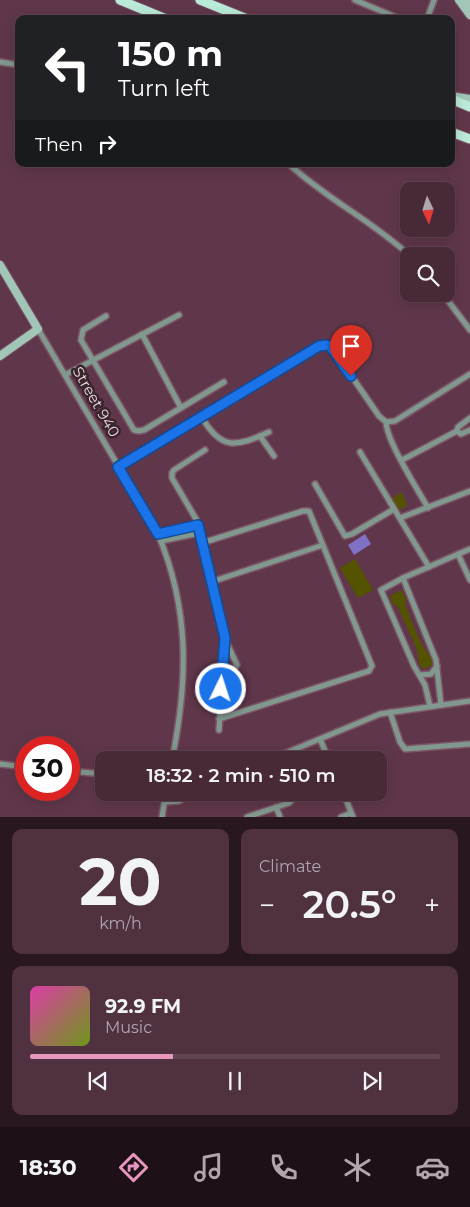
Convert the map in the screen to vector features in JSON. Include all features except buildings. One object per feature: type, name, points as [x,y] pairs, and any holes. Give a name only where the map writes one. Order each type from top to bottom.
[{"type":"main road","points":[[113,0],[142,15]]},
{"type":"main road","points":[[120,0],[156,15]]},
{"type":"main road","points":[[200,0],[237,15]]},
{"type":"main road","points":[[455,99],[470,107]]},
{"type":"main road","points":[[455,133],[470,139]]},
{"type":"street","points":[[356,0],[391,15]]},
{"type":"street","points":[[428,15],[434,0]]},
{"type":"street","points":[[459,0],[470,15]]},
{"type":"street","points":[[466,0],[470,6]]},
{"type":"street","points":[[0,62],[15,64]]},
{"type":"street","points":[[455,97],[470,99]]},
{"type":"street","points":[[292,167],[310,182],[384,233],[400,247]]},
{"type":"street","name":"Street 940","points":[[0,265],[161,541],[182,623],[184,658],[182,694],[173,751]]},
{"type":"street","points":[[450,302],[470,330]]},
{"type":"street","points":[[65,375],[179,315]]},
{"type":"street","points":[[106,316],[83,330],[81,334],[83,343],[134,430],[142,431],[224,382]]},
{"type":"street","points":[[0,356],[38,329]]},
{"type":"street","points":[[142,334],[181,408]]},
{"type":"street","points":[[118,467],[319,346],[326,345],[333,349],[379,416],[386,422],[387,430],[428,508]]},
{"type":"street","points":[[386,422],[395,421],[470,374]]},
{"type":"street","points":[[201,416],[215,436],[236,444],[248,442],[269,432]]},
{"type":"street","points":[[402,460],[457,431],[458,426],[470,418]]},
{"type":"street","points":[[457,431],[461,434],[470,430]]},
{"type":"street","points":[[260,436],[274,456]]},
{"type":"street","points":[[205,450],[172,473],[174,483],[193,512],[198,525],[225,638],[237,666],[222,674]]},
{"type":"street","points":[[360,452],[429,567]]},
{"type":"street","points":[[314,484],[345,536],[352,534],[394,510]]},
{"type":"street","points":[[400,518],[470,490]]},
{"type":"street","points":[[202,543],[306,510],[311,513],[372,663],[371,669],[219,719]]},
{"type":"street","points":[[158,534],[198,525]]},
{"type":"street","points":[[161,541],[199,533]]},
{"type":"street","points":[[211,582],[323,545]]},
{"type":"street","points":[[430,706],[428,692],[414,666],[381,589],[470,549]]},
{"type":"street","points":[[458,554],[470,580]]},
{"type":"street","points":[[403,578],[434,653],[441,705]]},
{"type":"street","points":[[219,730],[225,638]]},
{"type":"street","points":[[420,675],[431,674],[437,666]]},
{"type":"street","points":[[294,751],[370,718],[390,712],[470,701]]},
{"type":"street","points":[[390,712],[400,742],[406,749],[470,744]]},
{"type":"street","points":[[320,739],[325,751]]},
{"type":"street","points":[[0,764],[15,766]]},
{"type":"street","points":[[80,772],[95,773]]},
{"type":"street","points":[[162,817],[165,802],[172,801]]},
{"type":"street","points":[[247,817],[291,801]]},
{"type":"street","points":[[341,817],[352,815],[347,801]]},
{"type":"street","points":[[276,807],[280,817]]},
{"type":"shaded area","points":[[402,492],[407,506],[398,510],[391,499]]},
{"type":"shaded area","points":[[365,534],[371,544],[354,555],[348,545]]},
{"type":"shaded area","points":[[355,559],[373,590],[358,598],[340,568]]},
{"type":"shaded area","points":[[401,590],[406,598],[405,604],[418,638],[432,660],[433,665],[423,669],[418,660],[417,650],[398,607],[393,604],[390,596]]},
{"type":"route","points":[[221,689],[225,638],[198,525],[158,534],[118,467],[319,346],[330,346],[351,376]]}]
